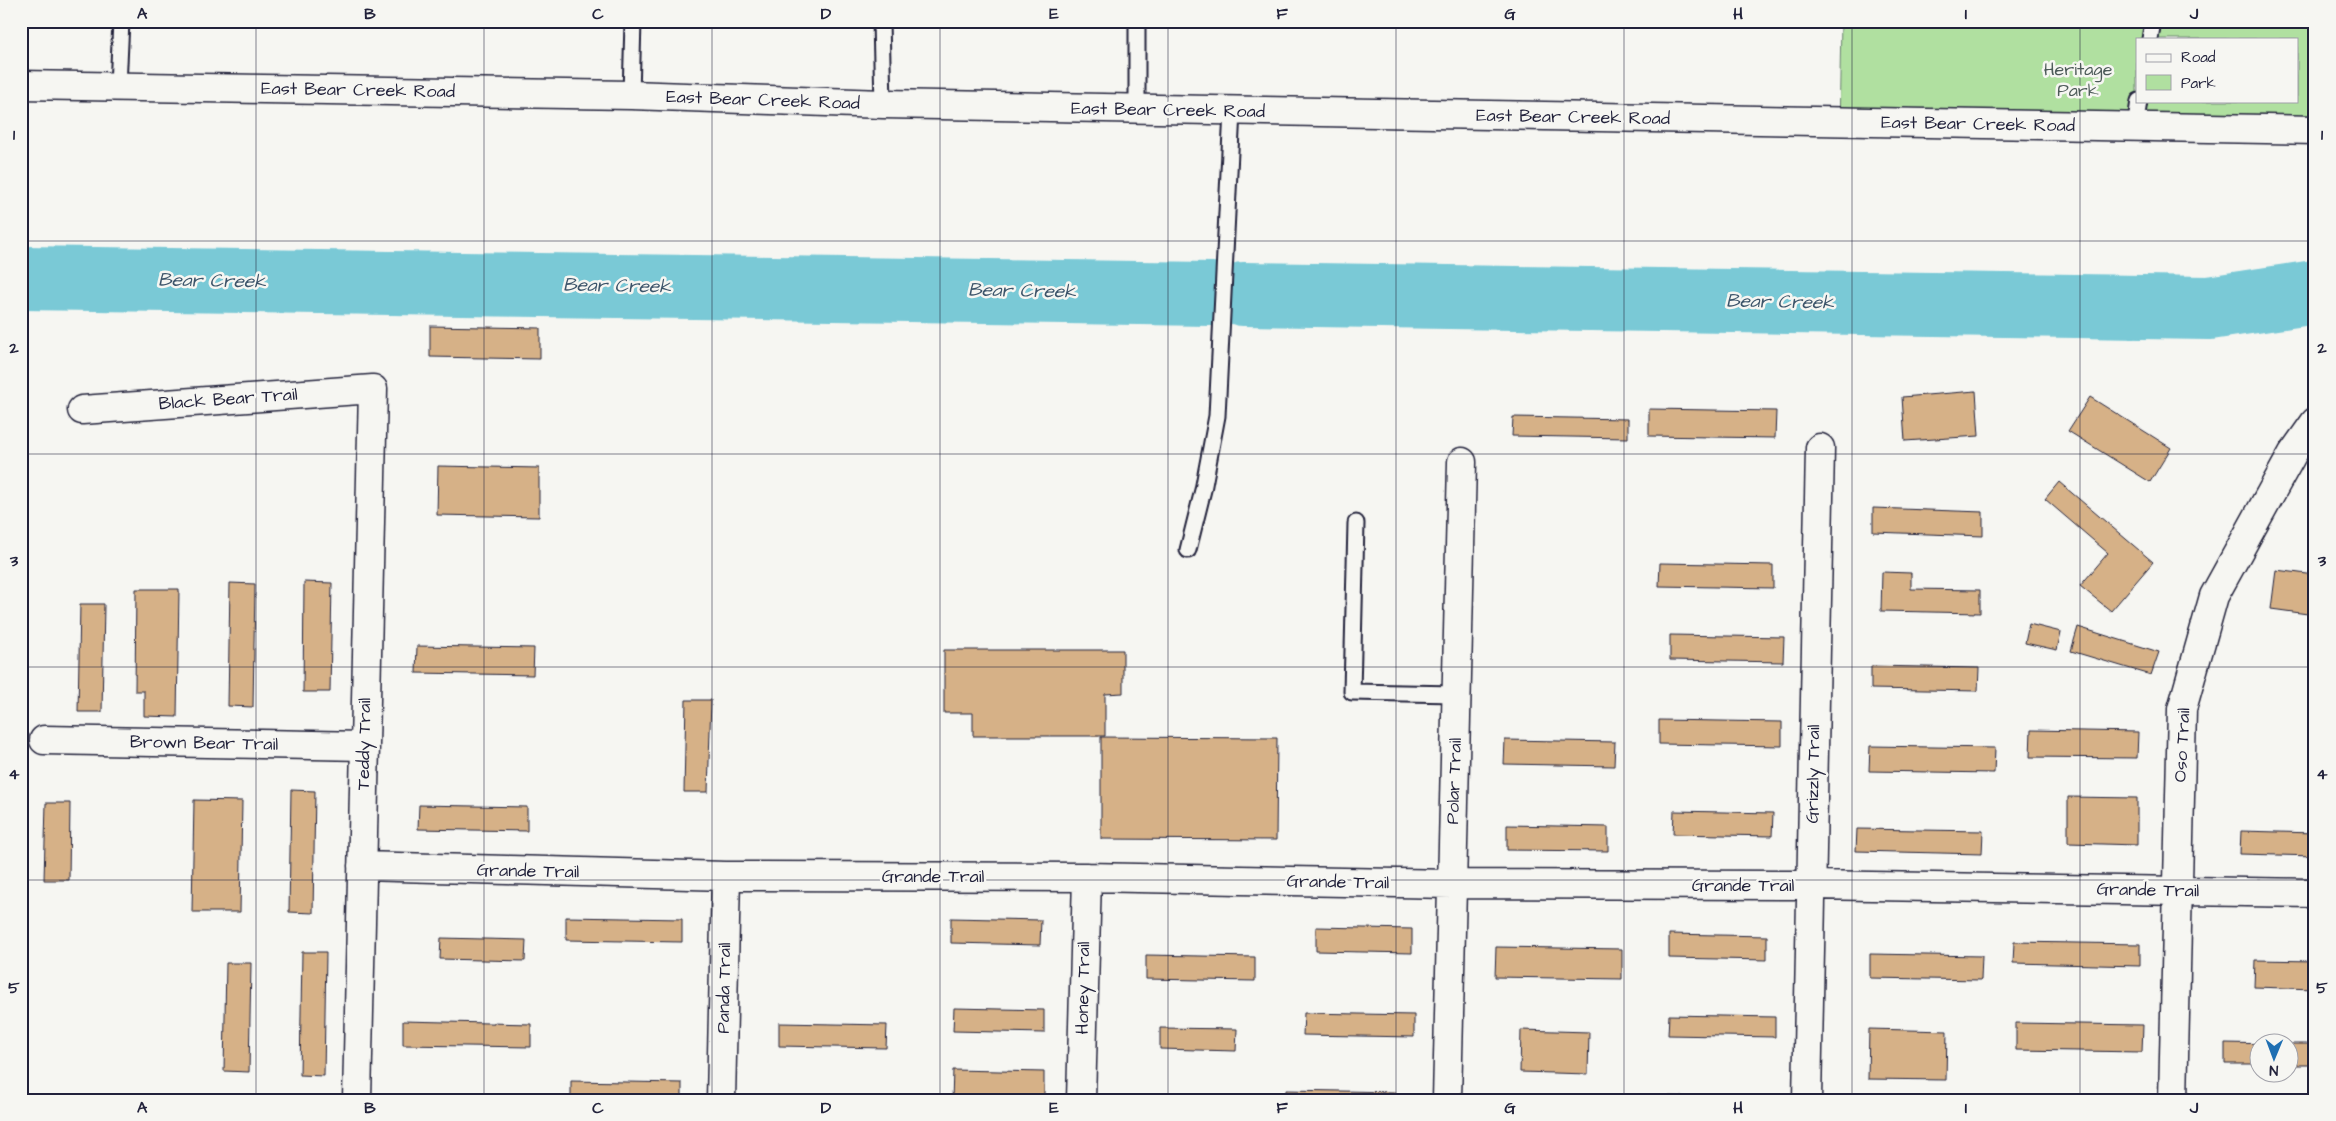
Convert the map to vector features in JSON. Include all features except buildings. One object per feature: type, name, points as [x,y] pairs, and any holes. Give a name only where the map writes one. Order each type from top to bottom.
[{"type":"street","name":"East Bear Creek Road","points":[[21,85],[631,95],[883,104],[1232,111],[2137,114],[2315,130]]},
{"type":"street","name":"Black Bear Trail","points":[[82,410],[373,389]]},
{"type":"street","name":"Teddy Trail","points":[[358,1100],[373,389]]},
{"type":"street","name":"Oso Trail","points":[[2173,1100],[2182,709],[2214,596],[2293,453],[2315,422]]},
{"type":"street","name":"Grizzly Trail","points":[[1807,1100],[1820,448]]},
{"type":"street","name":"Polar Trail","points":[[1447,1100],[1462,462]]},
{"type":"street","name":"Brown Bear Trail","points":[[44,740],[364,746]]},
{"type":"street","name":"Grande Trail","points":[[362,866],[726,876],[1086,877],[1451,884],[1810,885],[2315,893]]},
{"type":"street","name":"Panda Trail","points":[[721,1100],[726,876]]},
{"type":"street","name":"Honey Trail","points":[[1081,1100],[1086,877]]},
{"type":"lane","points":[[118,86],[121,21]]},
{"type":"lane","points":[[631,95],[633,21]]},
{"type":"lane","points":[[881,21],[883,104]]},
{"type":"lane","points":[[1137,21],[1137,109]]},
{"type":"lane","points":[[2150,38],[2153,21]]},
{"type":"lane","points":[[1188,550],[1203,490],[1217,416],[1232,111]]},
{"type":"lane","points":[[1356,522],[1352,692],[1456,694]]},
{"type":"green space","name":"Heritage Park","points":[[1841,21],[2315,21],[2315,142],[1839,132]]},
{"type":"waterway","name":"Bear Creek","points":[[21,278],[1212,294]]},
{"type":"waterway","name":"Bear Creek","points":[[1243,294],[2209,308],[2315,292]]}]
